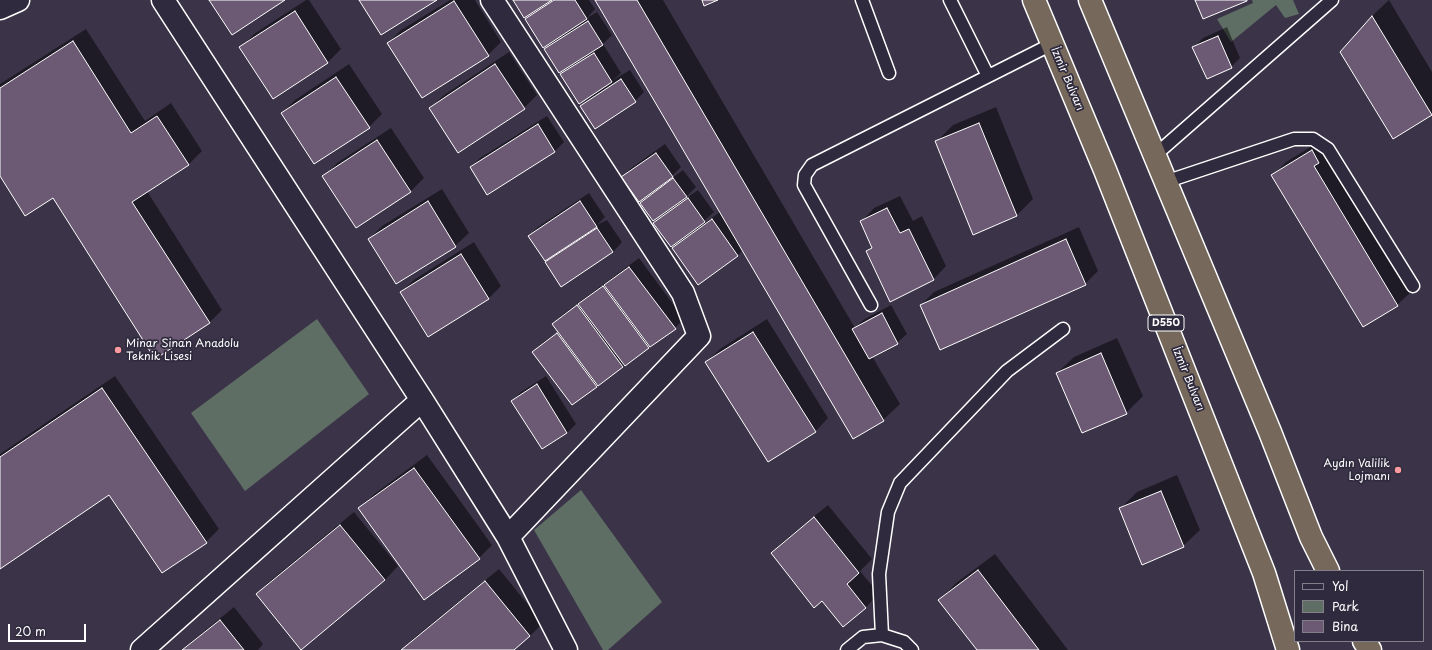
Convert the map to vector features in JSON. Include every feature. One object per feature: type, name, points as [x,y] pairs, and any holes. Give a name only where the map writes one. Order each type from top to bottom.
[{"type":"highway","name":"İzmir Bulvarı","points":[[1034,0],[1105,170],[1261,566],[1288,650]]},
{"type":"highway","points":[[1090,0],[1270,432],[1312,537],[1328,570]]},
{"type":"street","points":[[0,8],[18,0]]},
{"type":"street","points":[[162,0],[422,400],[508,537],[566,650]]},
{"type":"street","points":[[492,0],[683,293],[699,336],[508,537]]},
{"type":"street","points":[[142,650],[422,400]]},
{"type":"lane","points":[[862,0],[889,73]]},
{"type":"lane","points":[[950,0],[988,76]]},
{"type":"lane","points":[[1154,156],[1332,0]]},
{"type":"lane","points":[[871,305],[804,185],[805,175],[812,165],[1052,44]]},
{"type":"lane","points":[[1165,182],[1294,139],[1313,139],[1328,149],[1413,286]]},
{"type":"lane","points":[[882,634],[879,574],[888,512],[900,483],[1007,371],[1063,329]]},
{"type":"lane","points":[[848,650],[863,637],[882,634],[904,642],[912,650]]},
{"type":"green space","points":[[1252,0],[1293,0],[1299,14],[1285,18],[1276,5],[1231,42],[1217,19],[1253,3]]},
{"type":"green space","points":[[317,319],[369,394],[245,491],[191,413]]},
{"type":"green space","points":[[581,490],[662,602],[608,650],[603,650],[534,530]]},
{"type":"building","points":[[209,0],[285,0],[232,35]]},
{"type":"building","points":[[359,0],[437,0],[381,35]]},
{"type":"building","points":[[513,0],[552,0],[524,18]]},
{"type":"building","points":[[554,0],[575,0],[587,19],[543,48],[525,19]]},
{"type":"building","points":[[595,0],[637,0],[884,421],[853,439]]},
{"type":"building","points":[[702,0],[718,0],[704,6]]},
{"type":"building","points":[[1195,0],[1247,0],[1247,1],[1203,19]]},
{"type":"building","points":[[454,1],[489,56],[422,98],[387,43]]},
{"type":"building","points":[[295,11],[328,63],[273,99],[239,47]]},
{"type":"building","points":[[1372,16],[1432,115],[1393,139],[1340,52]]},
{"type":"building","points":[[588,21],[603,45],[559,73],[544,49]]},
{"type":"building","points":[[1218,36],[1232,68],[1207,79],[1192,47]]},
{"type":"building","points":[[73,41],[131,133],[157,116],[189,165],[132,202],[210,323],[155,359],[53,198],[25,216],[0,176],[0,88]]},
{"type":"building","points":[[594,53],[612,82],[579,104],[560,74]]},
{"type":"building","points":[[495,64],[525,109],[458,153],[429,108]]},
{"type":"building","points":[[336,77],[370,128],[314,164],[281,113]]},
{"type":"building","points":[[621,79],[636,102],[595,129],[580,106]]},
{"type":"building","points":[[979,123],[1017,216],[973,235],[935,141]]},
{"type":"building","points":[[538,124],[555,152],[487,195],[470,167]]},
{"type":"building","points":[[377,140],[411,192],[356,228],[322,176]]},
{"type":"building","points":[[1312,150],[1319,163],[1314,166],[1398,306],[1363,327],[1271,175]]},
{"type":"building","points":[[656,153],[673,177],[639,202],[621,177]]},
{"type":"building","points":[[673,178],[687,197],[653,221],[640,203]]},
{"type":"building","points":[[688,198],[705,222],[671,247],[653,223]]},
{"type":"building","points":[[428,201],[456,247],[396,284],[368,239]]},
{"type":"building","points":[[580,201],[597,227],[545,261],[528,236]]},
{"type":"building","points":[[887,208],[900,233],[909,229],[934,280],[890,302],[866,251],[872,248],[860,221]]},
{"type":"building","points":[[712,219],[738,256],[698,285],[672,248]]},
{"type":"building","points":[[597,228],[613,252],[561,287],[545,262]]},
{"type":"building","points":[[1066,239],[1086,285],[940,350],[920,305]]},
{"type":"building","points":[[461,254],[489,299],[428,337],[400,292]]},
{"type":"building","points":[[629,267],[676,329],[650,347],[604,285]]},
{"type":"building","points":[[603,286],[649,348],[625,366],[578,304]]},
{"type":"building","points":[[577,305],[623,367],[598,386],[552,324]]},
{"type":"building","points":[[882,313],[898,344],[869,359],[852,329]]},
{"type":"building","points":[[753,332],[816,432],[768,462],[705,362]]},
{"type":"building","points":[[557,333],[597,387],[572,405],[532,352]]},
{"type":"building","points":[[1101,353],[1127,414],[1082,433],[1056,373]]},
{"type":"building","points":[[537,384],[567,433],[542,449],[511,401]]},
{"type":"building","points":[[102,388],[207,543],[162,573],[109,495],[0,569],[0,457]]},
{"type":"building","points":[[414,468],[480,559],[424,600],[358,508]]},
{"type":"building","points":[[1161,491],[1184,547],[1142,565],[1119,508]]},
{"type":"building","points":[[814,517],[859,573],[847,584],[866,608],[843,627],[822,601],[814,608],[771,553]]},
{"type":"building","points":[[340,525],[385,580],[301,650],[256,594]]},
{"type":"building","points":[[978,570],[1039,650],[977,650],[938,600]]},
{"type":"building","points":[[485,581],[530,636],[514,650],[401,650]]},
{"type":"building","points":[[220,620],[244,650],[182,650]]},
{"type":"place","name":"Minar Sinan Anadolu Teknik Lisesi","points":[[118,350]]},
{"type":"place","name":"Aydın Valilik Lojmanı","points":[[1398,470]]}]
